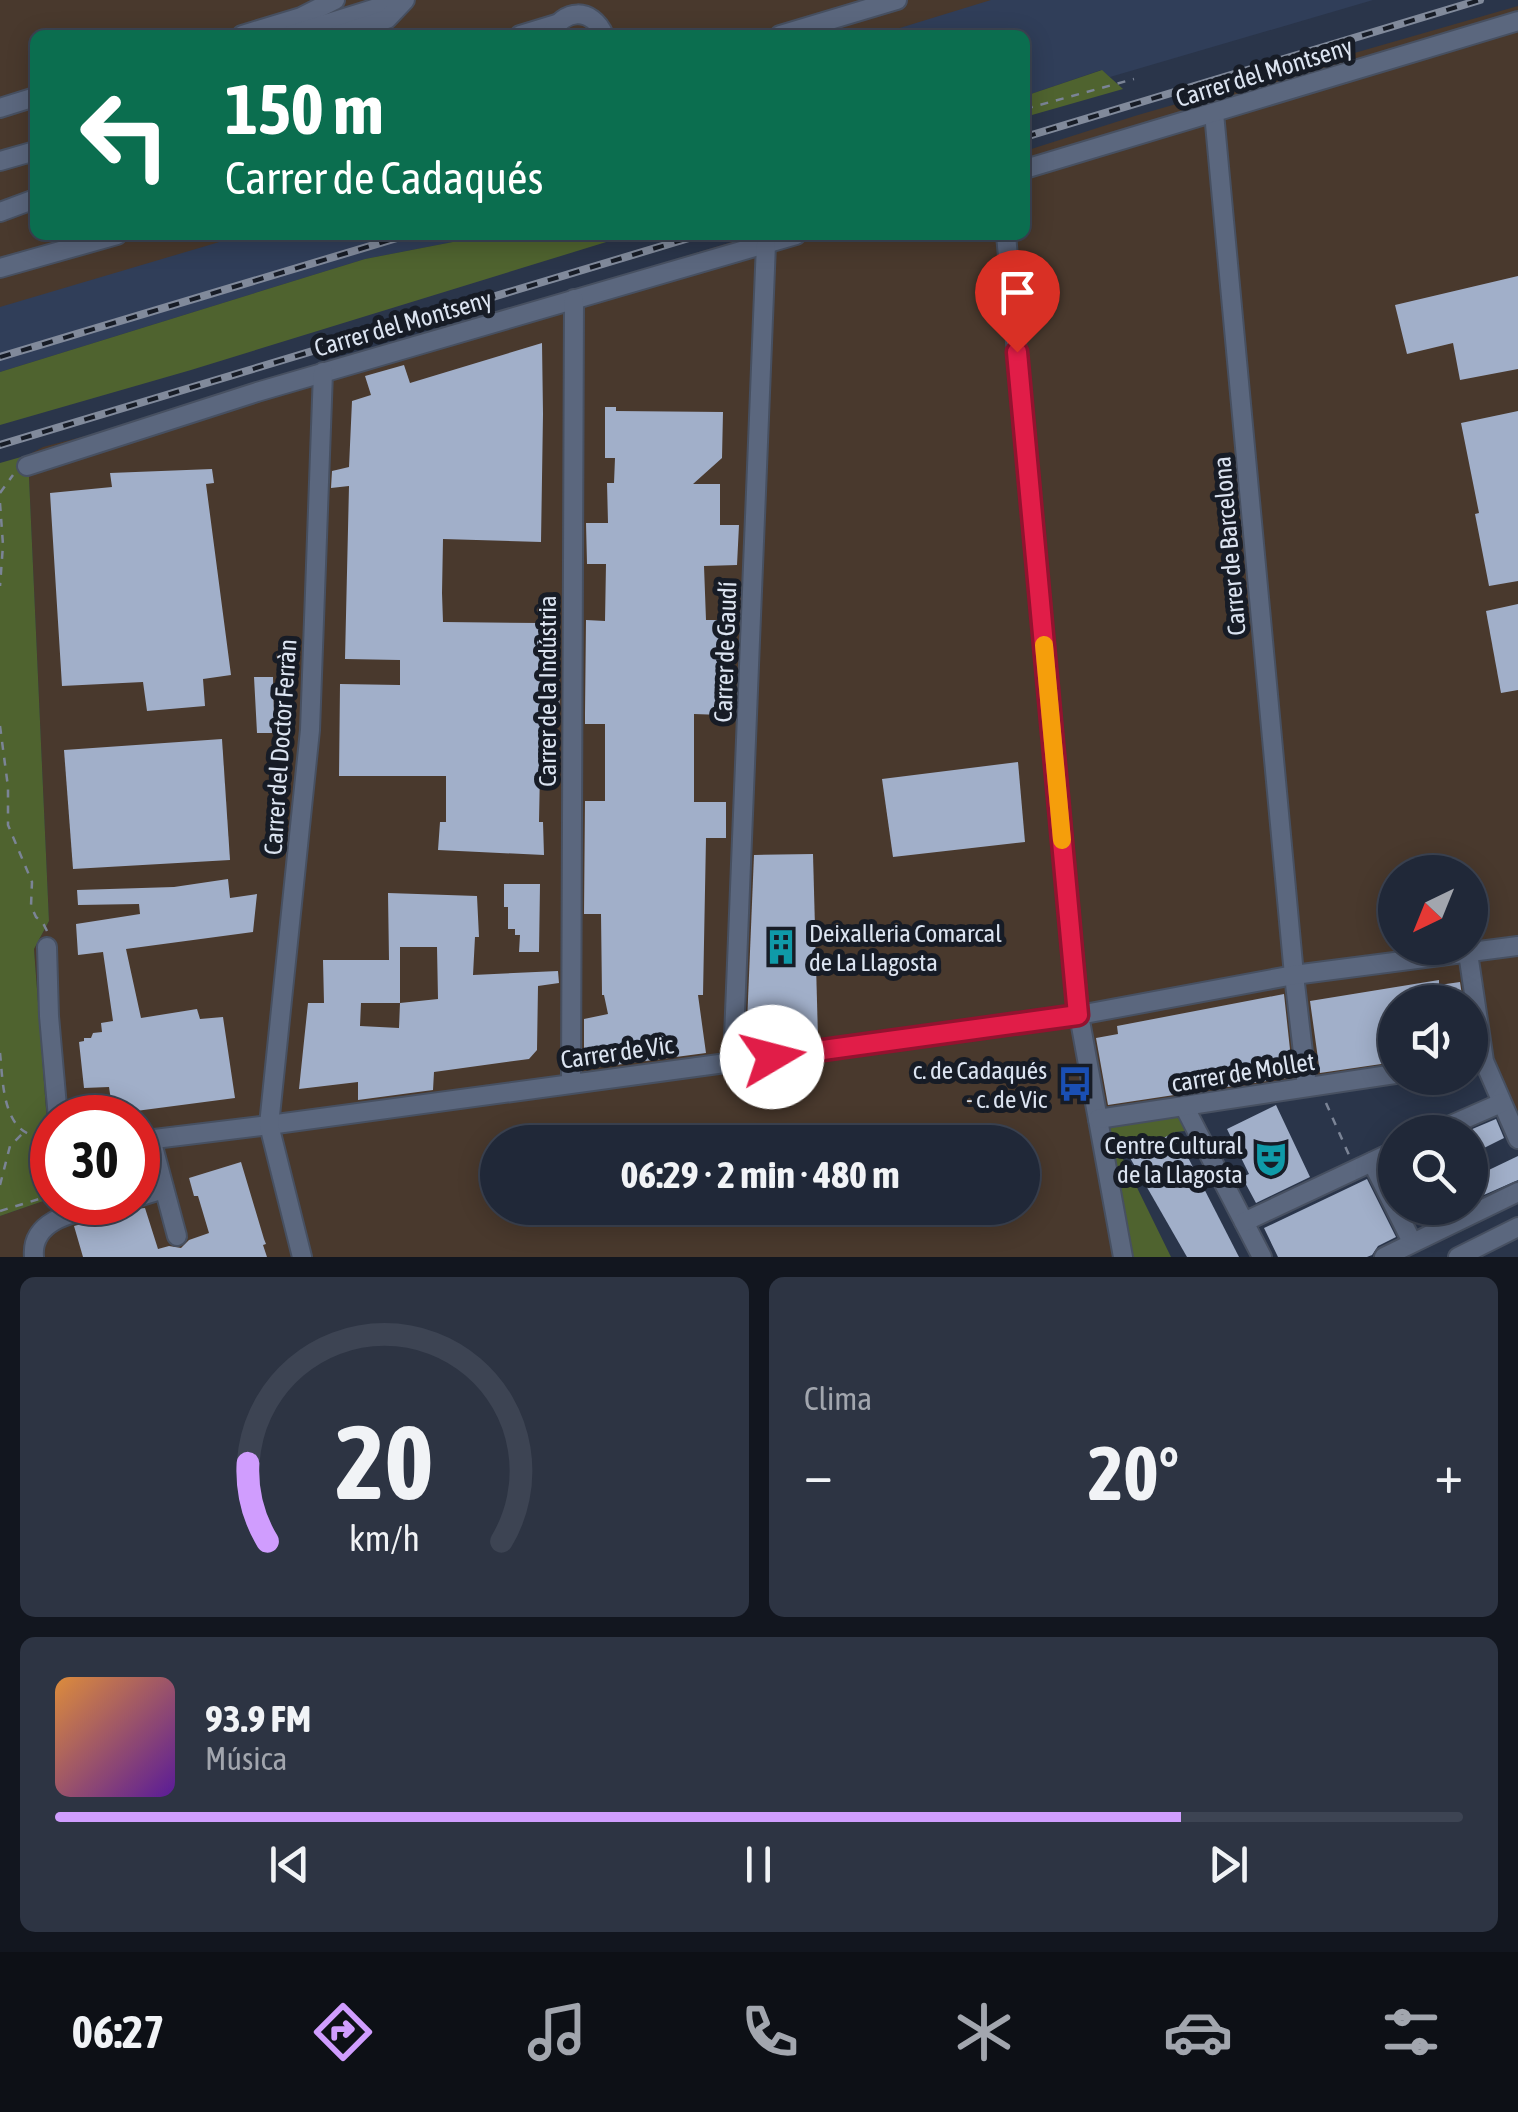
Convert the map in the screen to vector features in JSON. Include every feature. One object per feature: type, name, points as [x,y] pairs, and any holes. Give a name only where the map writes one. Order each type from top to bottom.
[{"type":"street","points":[[259,30],[301,17],[335,0]]},
{"type":"street","points":[[306,30],[386,5],[390,0]]},
{"type":"street","points":[[353,30],[387,19],[406,0]]},
{"type":"street","points":[[797,30],[896,0]]},
{"type":"street","points":[[533,30],[572,15],[603,30]]},
{"type":"street","name":"Carrer del Montseny","points":[[1030,168],[1518,21]]},
{"type":"street","points":[[0,108],[30,99]]},
{"type":"street","name":"Carrer de Barcelona","points":[[1214,113],[1294,975],[1308,1088]]},
{"type":"street","points":[[0,162],[30,153]]},
{"type":"street","points":[[0,212],[30,201]]},
{"type":"street","points":[[0,268],[99,240]]},
{"type":"street","name":"Carrer del Montseny","points":[[27,466],[323,372],[779,240]]},
{"type":"street","points":[[1006,240],[1078,1015],[1123,1257]]},
{"type":"street","name":"Carrer de Gaudí","points":[[733,1062],[766,244]]},
{"type":"street","name":"Carrer de la Indústria","points":[[571,1084],[574,299]]},
{"type":"street","name":"Carrer del Doctor Ferràn","points":[[302,1257],[269,1125],[310,730],[323,372]]},
{"type":"street","name":"Carrer de Vic","points":[[1488,950],[1518,946]]},
{"type":"street","points":[[47,947],[56,1095]]},
{"type":"street","name":"Carrer de Vic","points":[[160,1138],[1078,1015],[1294,975],[1378,964]]},
{"type":"street","name":"carrer de Mollet","points":[[1098,1120],[1378,1077]]},
{"type":"street","points":[[1488,1081],[1518,1139]]},
{"type":"street","points":[[1474,1115],[1501,1103]]},
{"type":"street","points":[[1184,1106],[1262,1257]]},
{"type":"street","points":[[1244,1222],[1378,1159]]},
{"type":"street","points":[[1372,1162],[1410,1238]]},
{"type":"street","points":[[160,1179],[178,1236]]},
{"type":"street","points":[[160,1190],[164,1189]]},
{"type":"street","points":[[1384,1257],[1518,1192]]},
{"type":"street","points":[[34,1257],[36,1237],[47,1225]]},
{"type":"street","points":[[1458,1257],[1518,1227]]},
{"type":"path","points":[[1030,108],[1134,79]]},
{"type":"path","points":[[0,493],[10,477],[27,466]]},
{"type":"path","points":[[0,503],[0,586]]},
{"type":"path","points":[[0,726],[8,825],[32,882],[31,906],[44,923],[49,937],[47,947]]},
{"type":"path","points":[[0,1054],[10,1114],[18,1128],[30,1133]]},
{"type":"path","points":[[1308,1088],[1310,1097],[1324,1095],[1352,1160]]},
{"type":"path","points":[[0,1185],[10,1146],[26,1131]]},
{"type":"path","points":[[0,1211],[30,1202]]},
{"type":"shaded area","points":[[0,0],[1373,0],[1110,77],[1101,70],[1030,94],[1030,30],[30,30],[30,240],[463,240],[365,259],[0,372]]},
{"type":"shaded area","points":[[0,0],[991,0],[893,30],[30,30],[30,240],[226,240],[0,307]]},
{"type":"shaded area","points":[[1518,6],[1518,1122],[1488,1062],[1488,985],[1378,985],[1378,1077],[1092,1117],[1117,1257],[0,1257],[0,1216],[30,1206],[30,1225],[160,1225],[160,1095],[45,1095],[34,949],[49,921],[28,455],[43,447],[738,240],[1030,240],[1030,149]]},
{"type":"green space","points":[[1102,70],[1123,89],[1030,116],[1030,94]]},
{"type":"green space","points":[[463,240],[613,240],[0,425],[0,372],[365,259]]},
{"type":"green space","points":[[28,455],[49,921],[34,949],[45,1095],[30,1095],[30,1206],[0,1216],[0,463]]},
{"type":"green space","points":[[1179,1117],[1185,1131],[1175,1132],[1123,1159],[1171,1257],[1125,1257],[1101,1121]]},
{"type":"building","points":[[1518,276],[1518,369],[1460,380],[1453,343],[1407,354],[1395,305]]},
{"type":"building","points":[[542,343],[541,542],[443,539],[442,593],[443,622],[540,623],[541,675],[559,675],[560,688],[559,720],[541,719],[539,822],[543,822],[544,855],[438,850],[440,822],[446,822],[446,776],[339,776],[340,684],[400,685],[400,660],[345,659],[349,486],[331,488],[332,471],[349,467],[352,401],[371,395],[365,376],[404,365],[410,383]]},
{"type":"building","points":[[605,407],[616,407],[616,411],[723,412],[722,458],[693,484],[720,484],[720,525],[739,525],[737,565],[704,566],[706,620],[736,620],[733,711],[722,711],[722,715],[694,714],[694,802],[726,802],[726,838],[706,838],[703,995],[698,995],[706,1053],[585,1069],[584,1019],[608,1014],[602,995],[601,914],[584,914],[585,801],[605,801],[605,724],[585,724],[585,713],[586,620],[605,621],[606,564],[587,564],[586,523],[608,523],[607,483],[614,483],[615,458],[605,458]]},
{"type":"building","points":[[1518,411],[1518,581],[1489,586],[1461,423]]},
{"type":"building","points":[[212,469],[214,483],[206,484],[231,675],[203,679],[205,706],[147,711],[143,682],[62,686],[50,493],[112,487],[110,473]]},
{"type":"building","points":[[1518,604],[1518,690],[1501,693],[1486,611]]},
{"type":"building","points":[[254,677],[273,677],[272,733],[257,733]]},
{"type":"building","points":[[222,739],[230,860],[73,869],[64,750]]},
{"type":"building","points":[[1018,762],[1025,842],[893,857],[882,779]]},
{"type":"building","name":"Deixalleria Comarcal de La Llagosta","points":[[813,854],[818,1038],[746,1048],[754,855]]},
{"type":"building","points":[[228,879],[230,898],[257,894],[253,932],[126,949],[141,1018],[197,1009],[200,1019],[223,1017],[235,1098],[160,1108],[160,1095],[110,1095],[109,1087],[84,1088],[79,1042],[102,1032],[101,1023],[113,1021],[103,952],[78,955],[76,924],[140,914],[139,904],[78,905],[77,890],[174,887]]},
{"type":"building","points":[[504,884],[540,884],[539,952],[519,952],[520,935],[515,935],[515,929],[508,929]]},
{"type":"building","points":[[388,893],[477,896],[479,937],[475,937],[473,975],[558,971],[559,983],[538,986],[537,1050],[529,1059],[434,1072],[433,1090],[358,1100],[358,1082],[299,1089],[308,1003],[324,1003],[323,960],[389,960]],"holes":[[[400,947],[437,947],[438,999],[400,1003]],[[361,1003],[400,1003],[399,1028],[360,1026]]]},
{"type":"building","points":[[1439,980],[1439,985],[1408,985]]},
{"type":"building","points":[[1378,990],[1378,1064],[1320,1073],[1310,1001]]},
{"type":"building","points":[[1284,994],[1293,1077],[1108,1105],[1096,1038],[1118,1034],[1117,1026]]},
{"type":"building","name":"Centre Cultural de la Llagosta","points":[[1276,1105],[1310,1177],[1256,1203],[1242,1177],[1249,1174],[1227,1129]]},
{"type":"building","points":[[1496,1119],[1504,1138],[1488,1146],[1488,1122]]},
{"type":"building","points":[[1175,1132],[1239,1257],[1187,1257],[1129,1156]]},
{"type":"building","points":[[1518,1156],[1518,1180],[1488,1193],[1488,1170]]},
{"type":"building","points":[[241,1162],[267,1257],[83,1257],[74,1226],[78,1225],[150,1225],[158,1249],[181,1248],[189,1240],[209,1233],[189,1178]]},
{"type":"building","points":[[1367,1179],[1378,1201],[1378,1225],[1390,1225],[1396,1237],[1367,1257],[1278,1257],[1264,1228]]},
{"type":"railway","points":[[1030,135],[1480,0]]},
{"type":"railway","points":[[0,357],[390,240]]},
{"type":"railway","points":[[0,445],[682,240]]},
{"type":"slow traffic","points":[[1044,645],[1062,840]]},
{"type":"place","name":"Deixalleria Comarcal de La Llagosta","points":[[781,947]]},
{"type":"place","name":"c. de Cadaqués - c. de Vic","points":[[1075,1084]]},
{"type":"place","name":"Centre Cultural de la Llagosta","points":[[1271,1159]]},
{"type":"route","points":[[772,1057],[1078,1015],[1017,352]]}]
